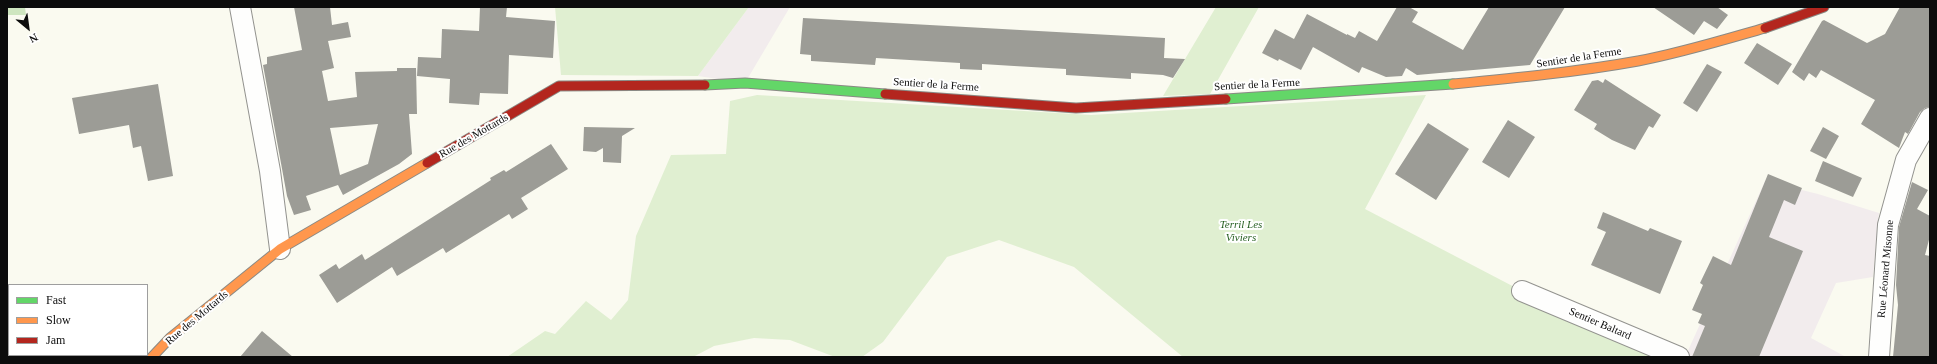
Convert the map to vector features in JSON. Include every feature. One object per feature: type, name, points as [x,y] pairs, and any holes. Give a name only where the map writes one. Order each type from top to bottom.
[{"type":"street","points":[[240,7],[270,171],[280,249]]},
{"type":"street","name":"Sentier de la Ferme","points":[[684,86],[745,83],[1076,108],[1444,86],[1542,76],[1639,61],[1712,44],[1780,23],[1824,7]]},
{"type":"street","name":"Rue des Mottards","points":[[152,357],[170,338],[280,249],[559,86],[684,86]]},
{"type":"street","name":"Rue Léonard Misonne","points":[[1879,357],[1888,225],[1906,160],[1930,118]]},
{"type":"street","name":"Sentier Baltard","points":[[1522,291],[1679,357]]},
{"type":"shaded area","points":[[749,7],[790,7],[745,83],[698,76]]},
{"type":"shaded area","points":[[1765,181],[1818,194],[1879,213],[1873,277],[1836,283],[1811,338],[1846,357],[1691,357],[1686,355]]},
{"type":"green space","points":[[7,7],[25,7],[26,15],[7,15]]},
{"type":"green space","points":[[555,7],[749,7],[698,76],[561,75]]},
{"type":"green space","points":[[1216,7],[1259,7],[1210,94],[1163,96]]},
{"type":"green space","name":"Terril Les Viviers","points":[[757,95],[1091,115],[1426,95],[1365,209],[1522,291],[1668,357],[1183,357],[1074,267],[999,240],[947,257],[883,342],[862,357],[835,357],[790,340],[754,338],[714,346],[693,357],[507,357],[545,331],[555,334],[586,301],[611,320],[628,300],[636,236],[671,155],[726,154],[730,101]]},
{"type":"building","points":[[294,7],[330,7],[332,25],[348,22],[351,37],[328,41],[334,68],[322,71],[328,101],[357,97],[355,72],[397,71],[397,68],[416,68],[417,114],[409,114],[412,154],[399,164],[343,195],[338,185],[306,196],[311,210],[294,215],[287,196],[263,65],[267,64],[267,57],[302,50]],"holes":[[[378,124],[368,164],[340,175],[330,128]]]},
{"type":"building","points":[[480,7],[507,7],[506,17],[555,21],[553,58],[509,55],[508,94],[480,93],[479,105],[449,103],[450,79],[417,76],[418,57],[441,58],[442,29],[479,31]]},
{"type":"building","points":[[1397,7],[1409,7],[1418,12],[1412,22],[1463,50],[1489,7],[1565,7],[1530,65],[1417,75],[1406,68],[1402,76],[1386,77],[1362,67],[1359,73],[1313,47],[1301,70],[1279,59],[1278,61],[1262,53],[1275,29],[1294,39],[1307,14],[1347,35],[1355,38],[1359,31],[1377,41]]},
{"type":"building","points":[[1653,7],[1717,7],[1728,15],[1717,29],[1704,21],[1694,35]]},
{"type":"building","points":[[1900,7],[1930,7],[1930,107],[1925,108],[1920,112],[1908,134],[1905,132],[1899,148],[1861,124],[1875,100],[1821,70],[1816,78],[1809,73],[1804,81],[1792,72],[1822,21],[1824,20],[1867,43],[1885,34]]},
{"type":"building","points":[[803,18],[1165,38],[1164,58],[1185,59],[1173,78],[1163,75],[1131,73],[1131,79],[1066,75],[1066,69],[982,64],[982,70],[960,69],[960,63],[876,58],[875,65],[811,61],[811,55],[800,54]]},
{"type":"building","points":[[1757,43],[1792,64],[1778,85],[1744,63]]},
{"type":"building","points":[[1707,64],[1722,72],[1697,112],[1683,103]]},
{"type":"building","points":[[1605,79],[1661,115],[1653,128],[1649,126],[1635,150],[1612,140],[1594,129],[1597,124],[1574,110],[1592,81],[1598,80],[1603,83]]},
{"type":"building","points":[[158,84],[173,176],[148,181],[141,146],[133,148],[129,125],[79,134],[72,98]]},
{"type":"building","points":[[1508,120],[1535,137],[1509,178],[1482,162]]},
{"type":"building","points":[[1428,123],[1469,149],[1436,200],[1395,174]]},
{"type":"building","points":[[584,127],[635,128],[622,136],[621,163],[603,162],[603,148],[596,152],[583,151]]},
{"type":"building","points":[[1823,127],[1839,136],[1826,159],[1810,151]]},
{"type":"building","points":[[551,144],[568,169],[521,198],[528,209],[512,219],[509,214],[446,253],[443,248],[397,276],[392,267],[337,303],[319,275],[336,264],[339,269],[362,254],[365,260],[491,180],[490,178],[504,170],[506,172]]},
{"type":"building","points":[[1823,161],[1862,178],[1853,197],[1815,181]]},
{"type":"building","points":[[1768,174],[1802,188],[1795,205],[1784,200],[1769,237],[1803,251],[1759,357],[1692,357],[1705,326],[1698,323],[1702,314],[1692,310],[1703,285],[1700,283],[1713,256],[1731,265]]},
{"type":"building","points":[[1912,182],[1928,190],[1917,209],[1930,216],[1930,236],[1925,255],[1930,256],[1930,357],[1893,357],[1898,305],[1896,285],[1899,227]]},
{"type":"building","points":[[1603,212],[1648,231],[1650,228],[1682,241],[1660,294],[1591,265],[1606,232],[1597,228]]},
{"type":"building","points":[[262,331],[293,357],[240,357]]},
{"type":"traffic: fast","points":[[705,85],[745,83],[885,94]]},
{"type":"traffic: fast","points":[[1226,99],[1453,84]]},
{"type":"traffic: slow","points":[[1453,84],[1569,72],[1638,61],[1686,50],[1765,28]]},
{"type":"traffic: slow","points":[[152,357],[170,338],[280,249],[427,163]]},
{"type":"traffic: jam","points":[[1765,28],[1824,7]]},
{"type":"traffic: jam","points":[[427,163],[559,86],[705,85]]},
{"type":"traffic: jam","points":[[885,94],[1076,108],[1226,99]]}]
